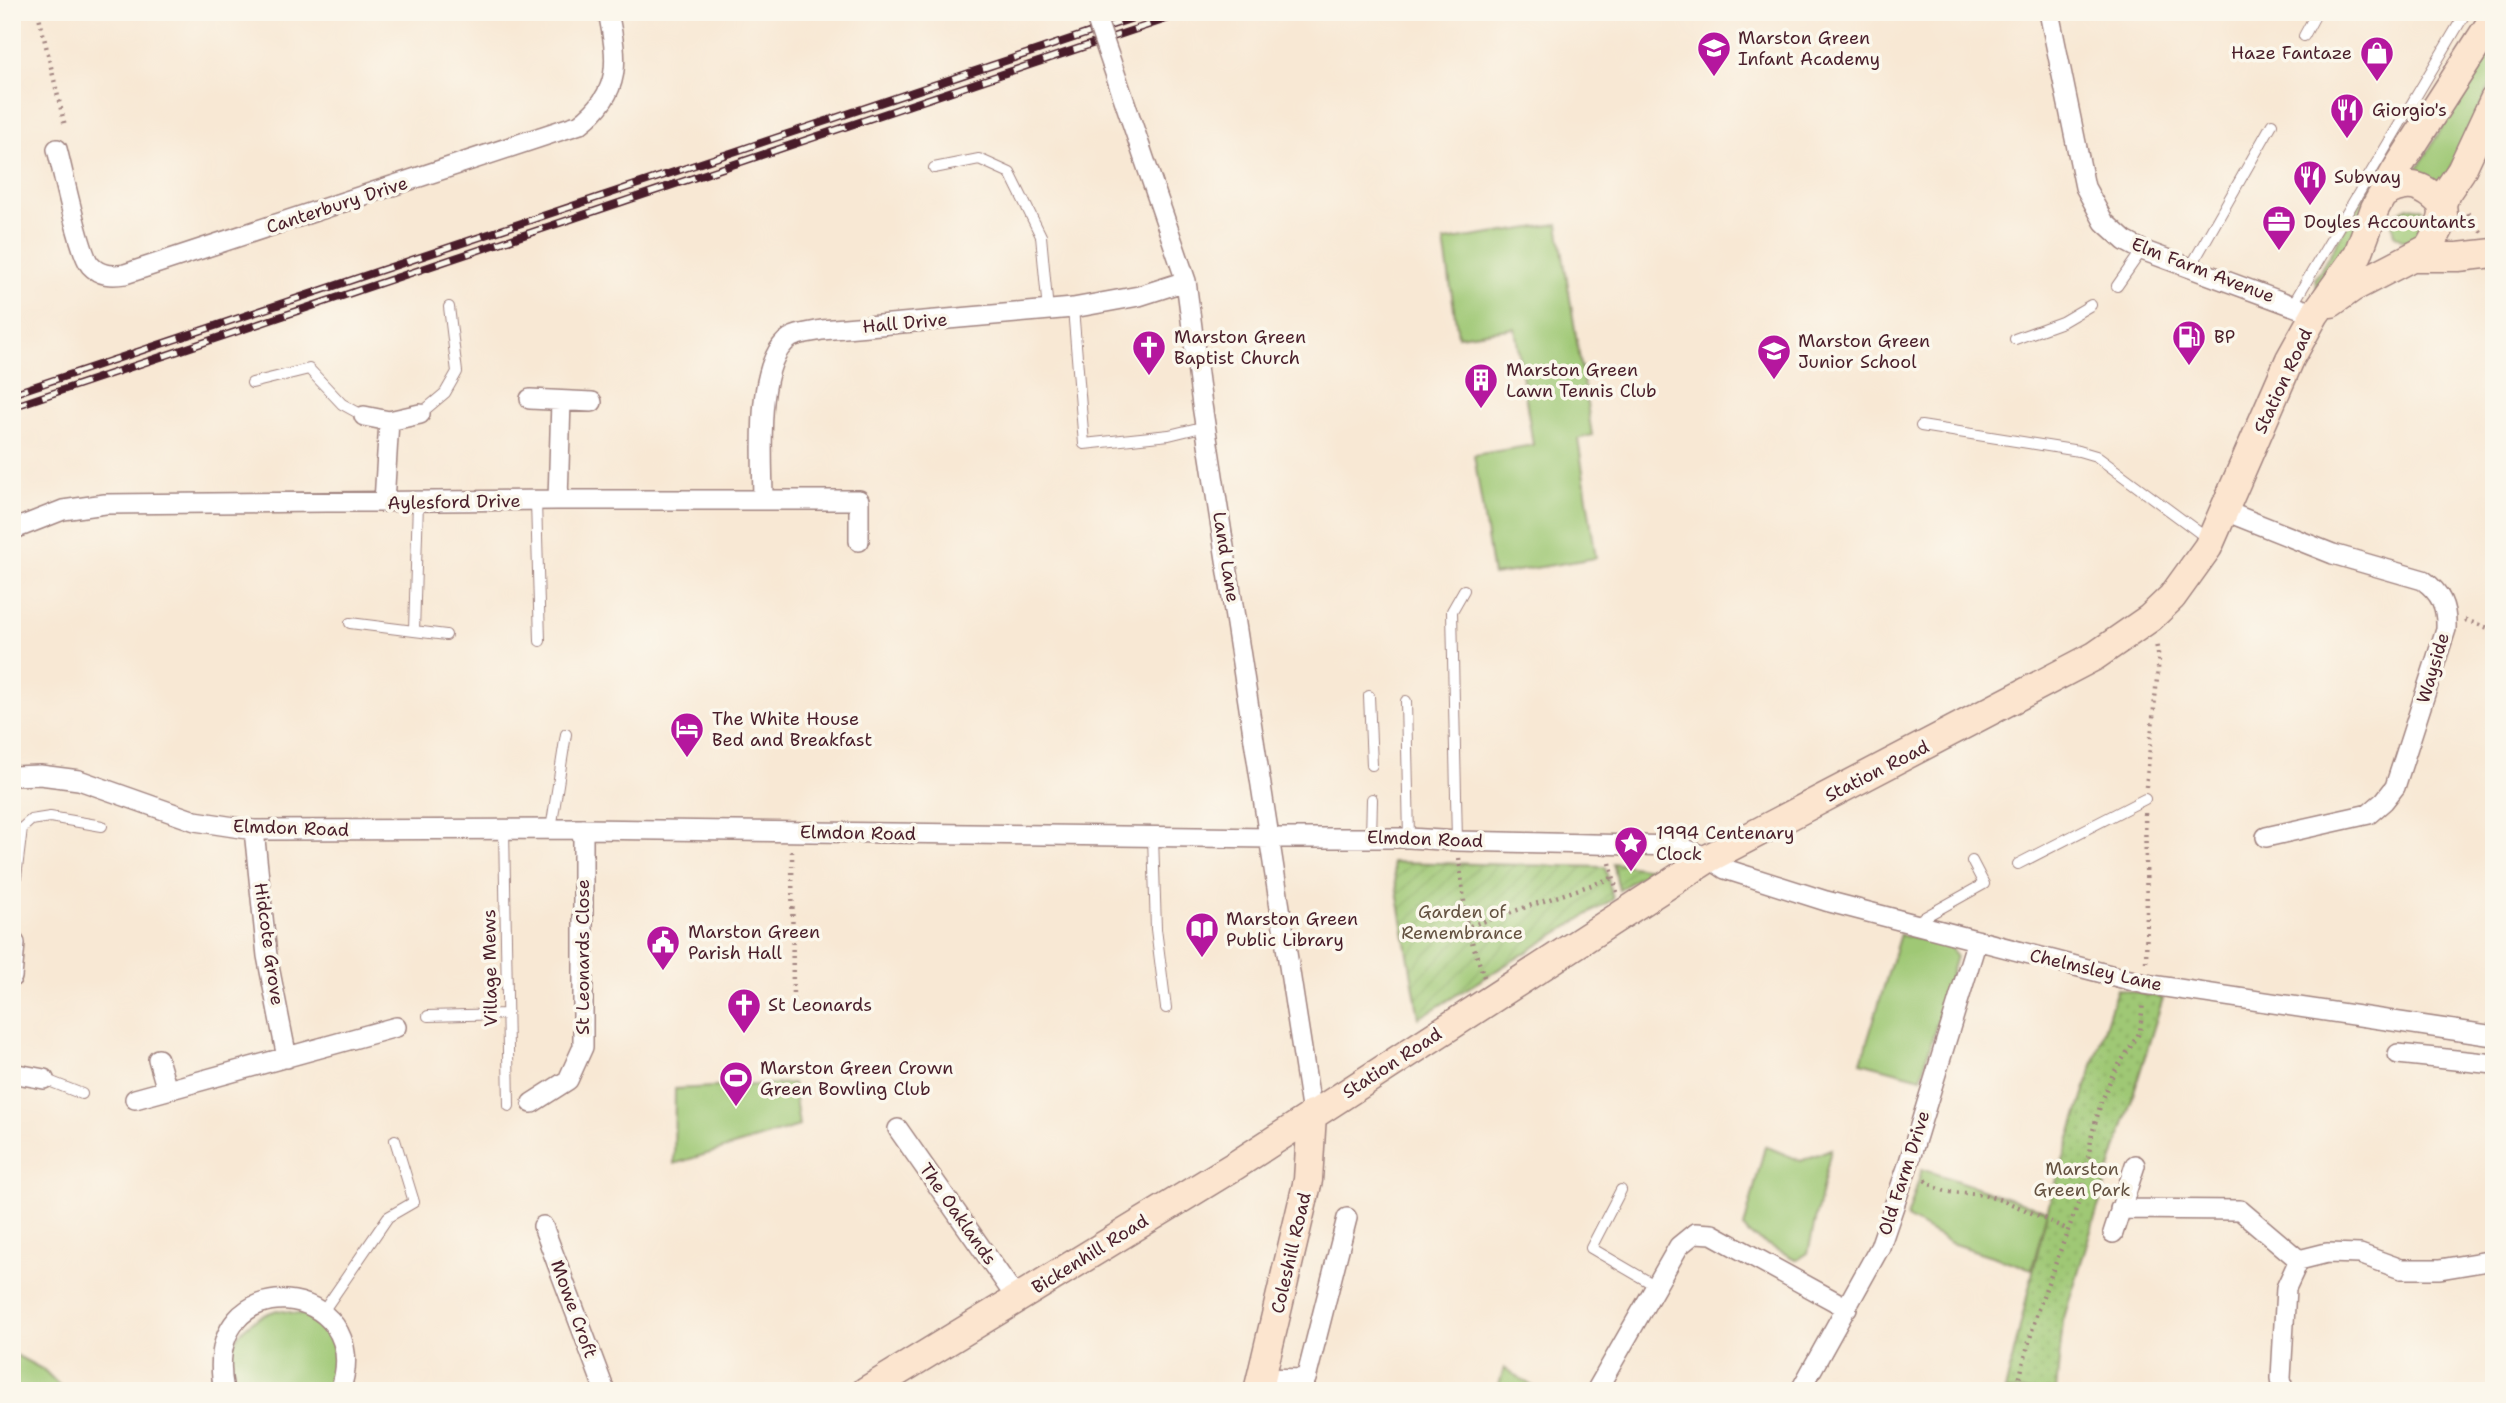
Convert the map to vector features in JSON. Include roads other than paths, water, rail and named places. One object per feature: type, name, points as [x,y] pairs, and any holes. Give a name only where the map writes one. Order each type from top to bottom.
[{"type":"street","name":"Canterbury Drive","points":[[57,149],[84,255],[89,263],[106,275],[125,274],[580,124],[599,106],[612,83],[616,57],[608,12]]},
{"type":"street","name":"Land Lane","points":[[1094,12],[1186,281],[1312,1114]]},
{"type":"street","name":"Elm Farm Avenue","points":[[2049,12],[2085,187],[2104,222],[2125,241],[2142,250],[2304,309]]},
{"type":"street","name":"Station Road","points":[[1312,1114],[1709,858],[2095,656],[2150,618],[2172,597],[2211,541],[2290,359],[2304,309],[2358,254],[2383,194],[2494,18]]},
{"type":"street","name":"Station Road","points":[[2304,309],[2352,288],[2429,248],[2442,210],[2494,100]]},
{"type":"street","points":[[2383,194],[2408,185],[2428,191],[2459,234],[2473,242],[2494,247]]},
{"type":"street","points":[[2371,220],[2380,240],[2395,255],[2410,258],[2494,253]]},
{"type":"street","name":"Hall Drive","points":[[763,500],[764,409],[769,372],[777,351],[792,337],[822,330],[1073,308],[1139,296],[1186,281]]},
{"type":"street","points":[[530,398],[592,402]]},
{"type":"street","points":[[558,500],[561,401]]},
{"type":"street","points":[[364,416],[389,421],[420,414]]},
{"type":"street","points":[[384,502],[389,421]]},
{"type":"street","name":"Aylesford Drive","points":[[12,530],[63,510],[105,504],[859,500],[859,541]]},
{"type":"street","name":"Wayside","points":[[2225,511],[2333,554],[2423,580],[2434,589],[2443,603],[2446,615],[2446,629],[2395,787],[2384,801],[2369,814],[2266,837]]},
{"type":"street","name":"Elmdon Road","points":[[12,776],[40,775],[79,780],[195,821],[254,830],[583,829],[1371,837],[1409,838],[1457,847],[1677,846],[1709,858]]},
{"type":"street","name":"St Leonards Close","points":[[531,1103],[568,1080],[583,1047],[583,829]]},
{"type":"street","name":"Hidcote Grove","points":[[254,830],[267,956],[287,1058]]},
{"type":"street","name":"Chelmsley Lane","points":[[1709,858],[1725,869],[1826,901],[2145,984],[2494,1036]]},
{"type":"street","name":"Old Farm Drive","points":[[1800,1391],[1880,1247],[1977,940]]},
{"type":"street","points":[[12,977],[15,943]]},
{"type":"street","points":[[135,1099],[396,1027]]},
{"type":"street","points":[[2398,1054],[2494,1064]]},
{"type":"street","points":[[158,1059],[167,1090]]},
{"type":"street","points":[[12,1073],[44,1079]]},
{"type":"street","name":"Bickenhill Road","points":[[866,1391],[1060,1270],[1236,1165],[1312,1114]]},
{"type":"street","name":"Coleshill Road","points":[[1260,1384],[1308,1180],[1312,1114]]},
{"type":"street","name":"The Oaklands","points":[[898,1129],[1017,1299]]},
{"type":"street","points":[[2113,1233],[2135,1165]]},
{"type":"street","points":[[2120,1209],[2240,1210],[2299,1260]]},
{"type":"street","points":[[1260,1384],[1307,1379],[1347,1218]]},
{"type":"street","name":"Mowe Croft","points":[[543,1226],[605,1391]]},
{"type":"street","points":[[1596,1391],[1679,1246],[1696,1233],[1712,1234],[1847,1308]]},
{"type":"street","points":[[2283,1391],[2281,1378],[2286,1288],[2299,1260],[2327,1252],[2360,1254],[2401,1269],[2440,1269],[2494,1260]]},
{"type":"street","points":[[224,1391],[221,1373],[224,1342],[238,1318],[254,1305],[273,1299],[289,1299],[312,1306],[337,1330],[345,1346],[347,1371],[341,1391]]},
{"type":"lane","points":[[2304,36],[2318,12]]},
{"type":"lane","points":[[2304,309],[2466,12]]},
{"type":"lane","points":[[2190,268],[2272,124]]},
{"type":"lane","points":[[933,168],[979,159],[1010,173],[1041,236],[1048,310]]},
{"type":"lane","points":[[2117,286],[2142,250]]},
{"type":"lane","points":[[2015,339],[2062,322],[2091,305]]},
{"type":"lane","points":[[420,414],[445,393],[457,372],[449,307]]},
{"type":"lane","points":[[1073,308],[1084,444],[1169,435],[1206,426]]},
{"type":"lane","points":[[252,383],[309,369],[342,404],[364,416]]},
{"type":"lane","points":[[1921,426],[2096,456],[2211,541]]},
{"type":"lane","points":[[536,501],[540,641]]},
{"type":"lane","points":[[414,631],[418,502]]},
{"type":"lane","points":[[1457,847],[1452,611],[1464,590]]},
{"type":"lane","points":[[350,623],[446,635]]},
{"type":"lane","points":[[1369,696],[1372,765]]},
{"type":"lane","points":[[1406,701],[1409,838]]},
{"type":"lane","points":[[551,829],[566,734]]},
{"type":"lane","points":[[1371,837],[1372,799]]},
{"type":"lane","points":[[2018,864],[2145,799]]},
{"type":"lane","points":[[15,943],[13,902],[22,828],[32,820],[50,817],[102,826]]},
{"type":"lane","name":"Village Mews","points":[[504,829],[509,1106]]},
{"type":"lane","points":[[1153,836],[1156,929],[1166,1008]]},
{"type":"lane","points":[[1913,924],[1984,884],[1972,861]]},
{"type":"lane","points":[[428,1016],[506,1014]]},
{"type":"lane","points":[[44,1079],[82,1094]]},
{"type":"lane","points":[[322,1313],[388,1217],[414,1202],[395,1139]]},
{"type":"lane","points":[[1621,1190],[1591,1248],[1656,1286]]},
{"type":"railway","points":[[12,394],[1151,12]]},
{"type":"railway","points":[[12,407],[1187,12]]},
{"type":"place","name":"Marston Green Infant Academy","points":[[1714,78]]},
{"type":"place","name":"Haze Fantaze","points":[[2377,83]]},
{"type":"place","name":"Giorgio's","points":[[2347,140]]},
{"type":"place","name":"Subway","points":[[2310,207]]},
{"type":"place","name":"Doyles Accountants","points":[[2279,252]]},
{"type":"place","name":"BP","points":[[2189,367]]},
{"type":"place","name":"Marston Green Baptist Church","points":[[1149,377]]},
{"type":"place","name":"Marston Green Junior School","points":[[1774,381]]},
{"type":"place","name":"Marston Green Lawn Tennis Club","points":[[1481,410]]},
{"type":"place","name":"The White House Bed and Breakfast","points":[[687,759]]},
{"type":"place","name":"1994 Centenary Clock","points":[[1631,873]]},
{"type":"place","name":"Marston Green Public Library","points":[[1202,959]]},
{"type":"place","name":"Marston Green Parish Hall","points":[[663,972]]},
{"type":"place","name":"St Leonards","points":[[744,1035]]},
{"type":"place","name":"Marston Green Crown Green Bowling Club","points":[[736,1108]]},
{"type":"park label","name":"Garden of Remembrance","points":[[1462,922]]},
{"type":"park label","name":"Marston Green Park","points":[[2082,1179]]}]
